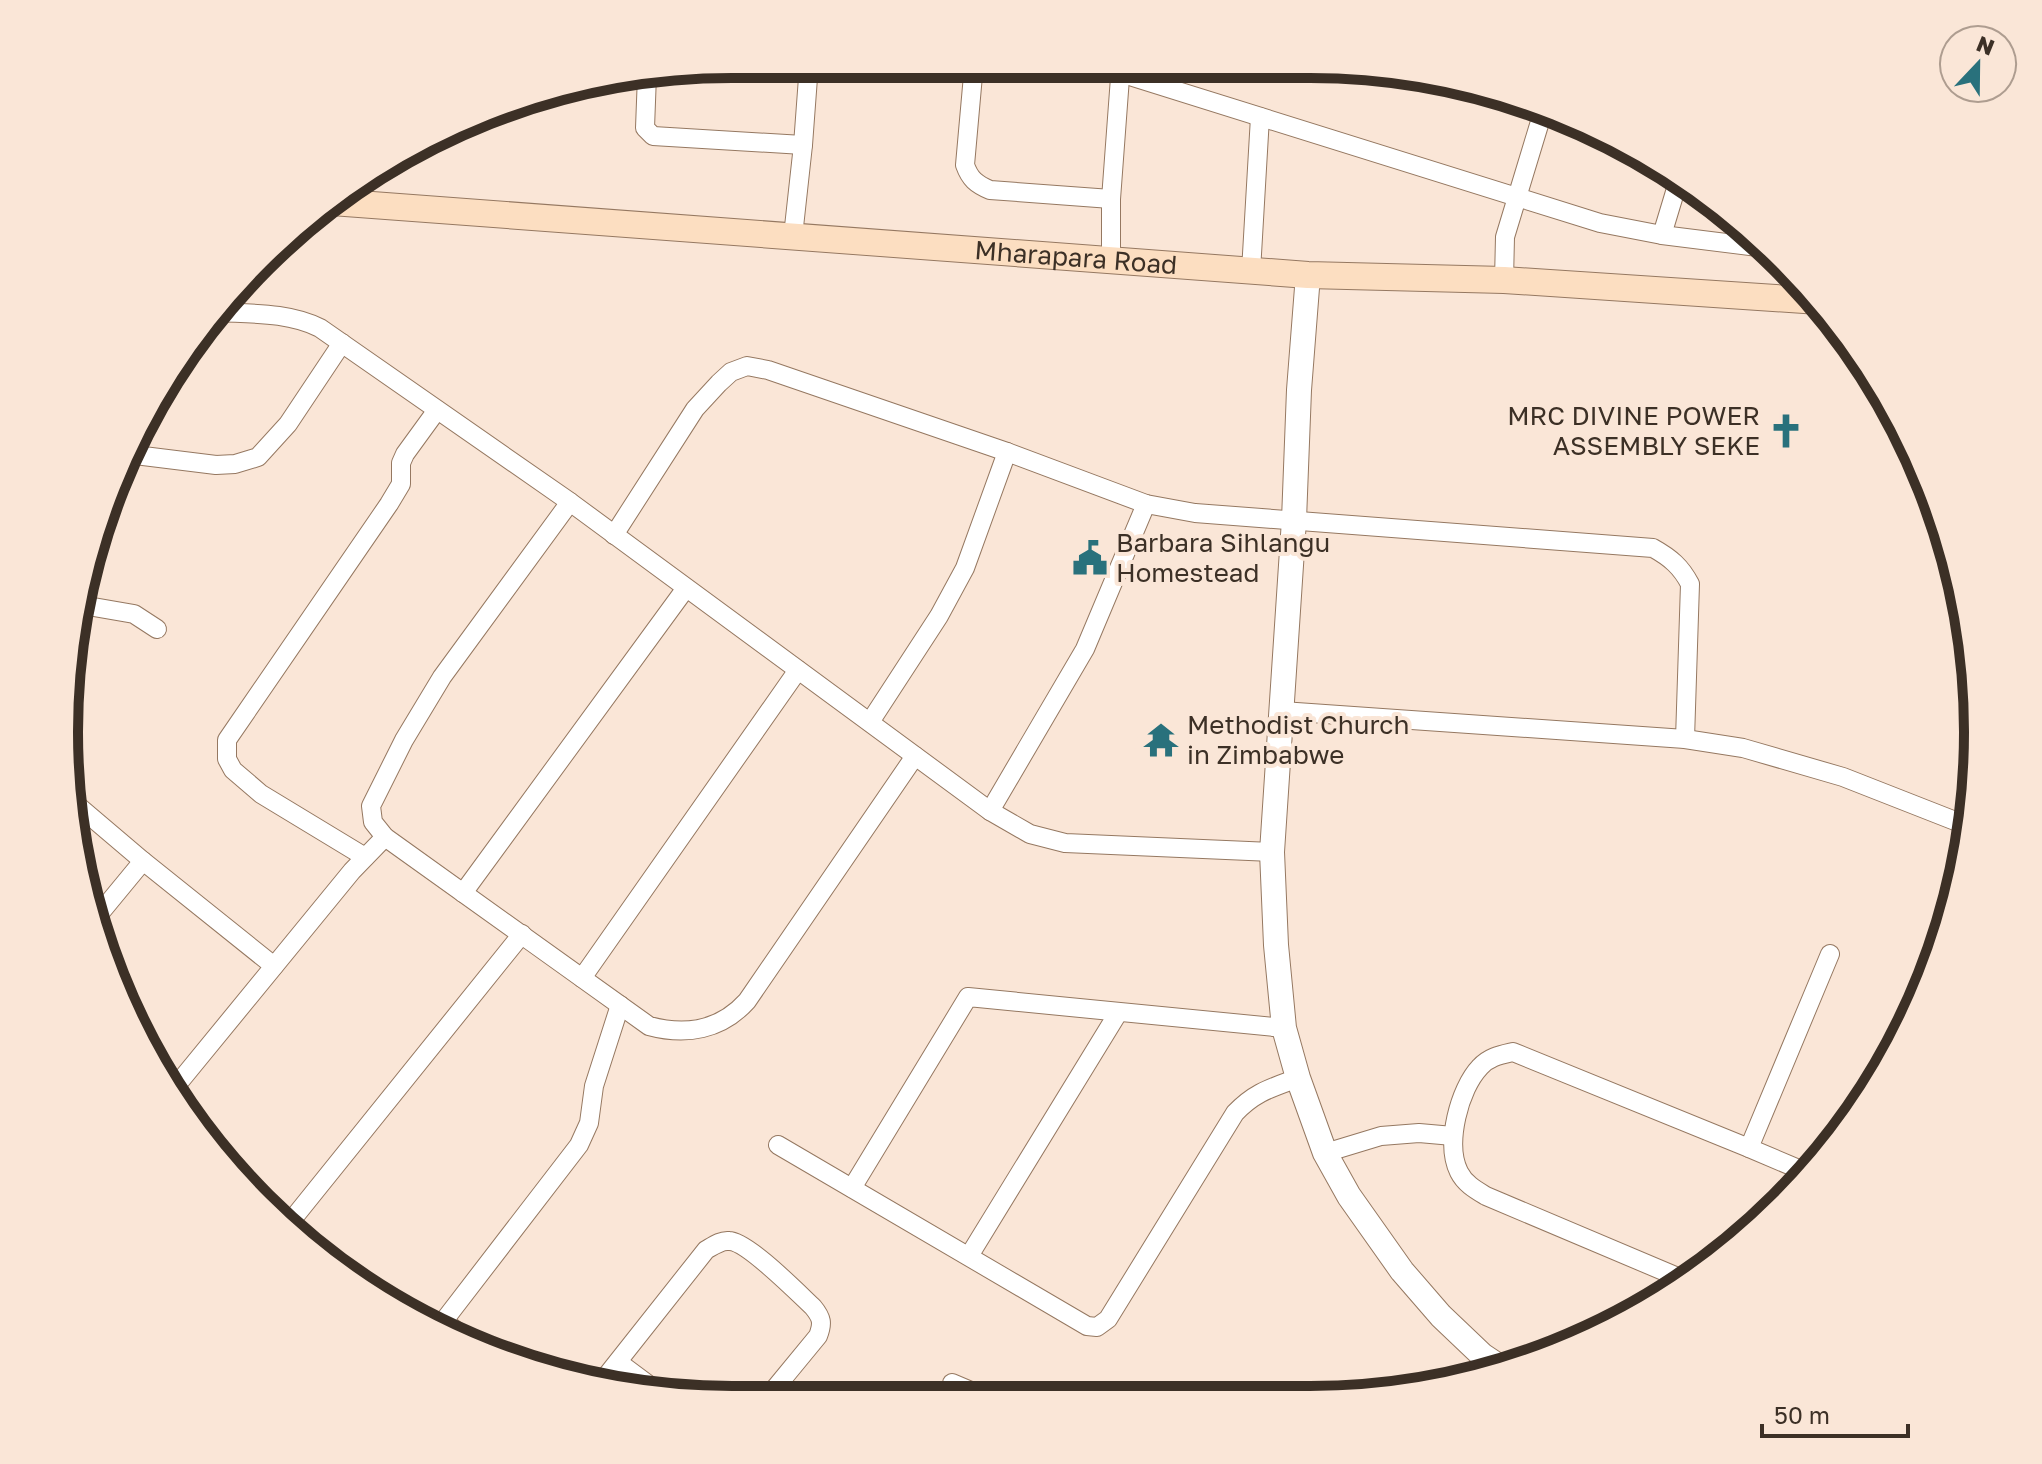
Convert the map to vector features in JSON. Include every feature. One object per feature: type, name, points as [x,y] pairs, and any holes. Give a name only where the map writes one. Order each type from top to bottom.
[{"type":"main road","name":"Mharapara Road","points":[[348,203],[1308,275],[1504,280],[1801,300]]},
{"type":"street","points":[[793,236],[808,78]]},
{"type":"street","points":[[973,78],[965,165],[969,177],[990,190],[1111,199]]},
{"type":"street","points":[[1111,261],[1111,199],[1119,78]]},
{"type":"street","points":[[1149,78],[1260,117],[1600,223],[1662,235],[1747,246]]},
{"type":"street","points":[[647,84],[645,128],[653,136],[803,145]]},
{"type":"street","points":[[1251,271],[1260,117]]},
{"type":"street","points":[[1504,280],[1505,237],[1540,121]]},
{"type":"street","points":[[1662,235],[1676,190]]},
{"type":"street","points":[[1308,275],[1272,852],[1284,1028],[1325,1153],[1349,1196],[1402,1271],[1441,1316],[1490,1360]]},
{"type":"street","points":[[231,313],[298,319],[320,328],[570,502],[990,811],[1030,834],[1065,843],[1272,852]]},
{"type":"street","points":[[140,456],[216,465],[235,464],[258,457],[288,424],[342,343]]},
{"type":"street","points":[[614,535],[695,409],[731,372],[747,366],[768,370],[1007,452],[1146,504],[1195,513],[1653,548],[1683,569],[1690,584],[1685,739]]},
{"type":"street","points":[[365,857],[261,794],[233,770],[227,759],[227,740],[389,504],[401,484],[401,463],[405,454],[437,410]]},
{"type":"street","points":[[870,722],[939,616],[965,568],[1007,452]]},
{"type":"street","points":[[570,502],[442,677],[404,740],[371,806],[373,822],[385,837],[649,1026],[668,1031],[714,1026],[736,1014],[747,1001],[915,756]]},
{"type":"street","points":[[990,811],[1085,649],[1146,504]]},
{"type":"street","points":[[463,893],[686,588]]},
{"type":"street","points":[[91,606],[134,614],[157,629]]},
{"type":"street","points":[[582,978],[798,670]]},
{"type":"street","points":[[1282,711],[1685,739],[1743,748],[1843,777],[1957,822]]},
{"type":"street","points":[[83,810],[274,966]]},
{"type":"street","points":[[180,1081],[365,857],[385,837]]},
{"type":"street","points":[[103,910],[143,861]]},
{"type":"street","points":[[294,1217],[522,934]]},
{"type":"street","points":[[1749,1148],[1830,954]]},
{"type":"street","points":[[852,1188],[968,997],[1284,1028]]},
{"type":"street","points":[[445,1320],[579,1145],[589,1123],[594,1086],[620,1005]]},
{"type":"street","points":[[969,1256],[1118,1013]]},
{"type":"street","points":[[1674,1275],[1486,1196],[1470,1186],[1459,1172],[1453,1136],[1466,1085],[1481,1066],[1494,1056],[1513,1052],[1797,1168]]},
{"type":"street","points":[[778,1145],[1087,1326],[1097,1327],[1108,1319],[1235,1113],[1247,1100],[1261,1092],[1298,1078]]},
{"type":"street","points":[[1325,1153],[1381,1136],[1419,1133],[1453,1136]]},
{"type":"street","points":[[608,1374],[706,1250],[717,1243],[730,1241],[745,1247],[821,1317],[818,1336],[777,1386]]},
{"type":"street","points":[[618,1362],[641,1379]]},
{"type":"street","points":[[952,1383],[959,1386]]},
{"type":"place","name":"MRC DIVINE POWER ASSEMBLY SEKE","points":[[1786,431]]},
{"type":"place","name":"Barbara Sihlangu Homestead","points":[[1090,558]]},
{"type":"place","name":"Methodist Church in Zimbabwe","points":[[1161,740]]}]
